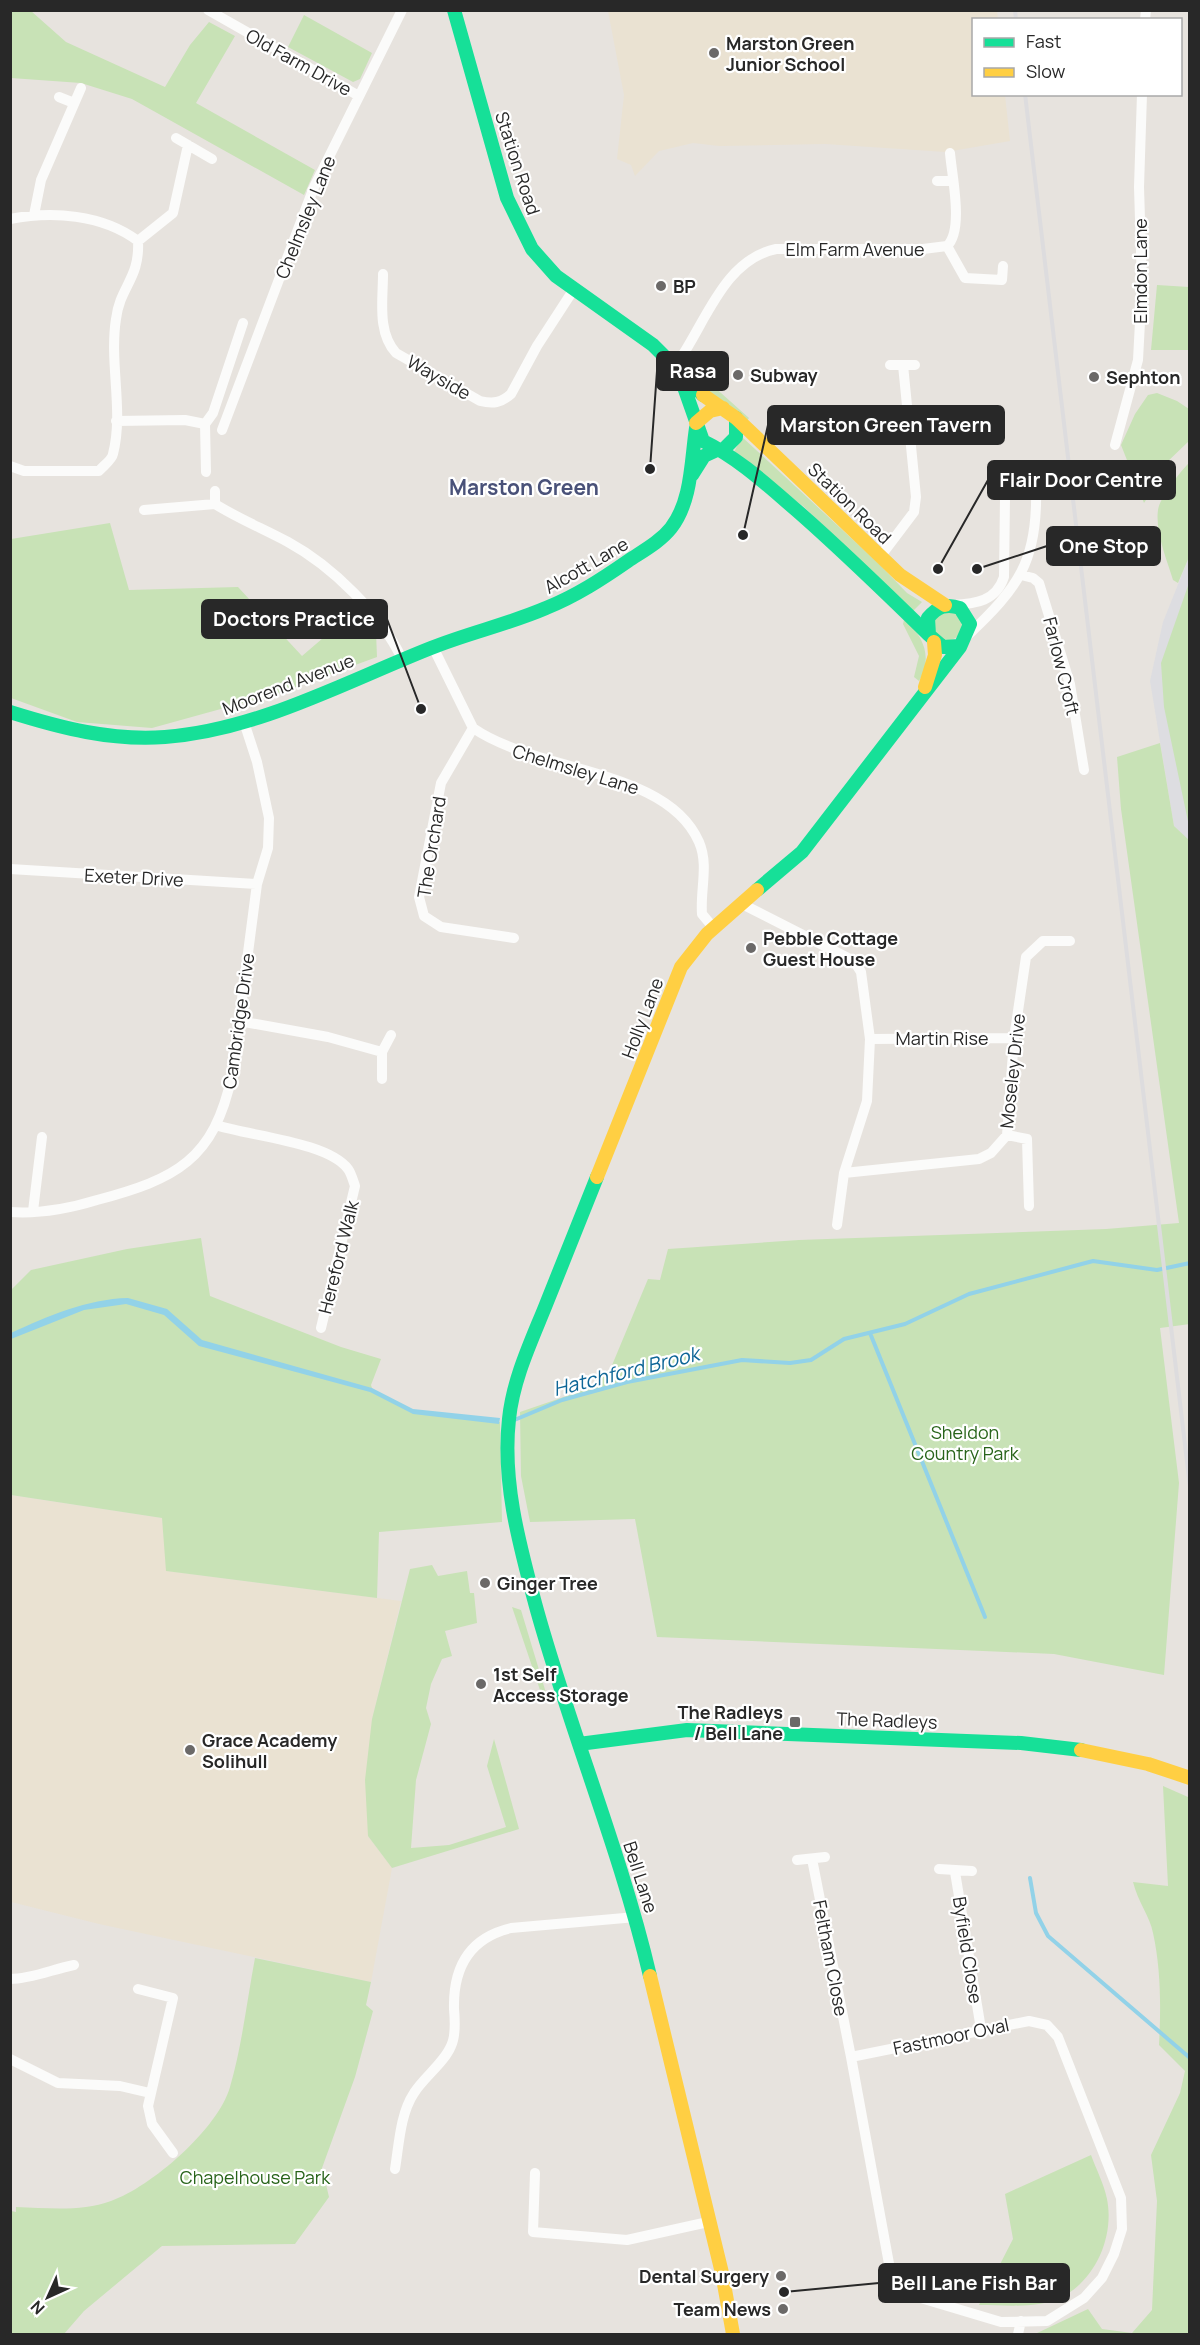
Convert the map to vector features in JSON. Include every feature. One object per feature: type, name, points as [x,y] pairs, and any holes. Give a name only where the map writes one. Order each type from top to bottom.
[{"type":"street","name":"Old Farm Drive","points":[[208,10],[359,96]]},
{"type":"street","name":"Chelmsley Lane","points":[[222,430],[314,187],[402,10]]},
{"type":"street","name":"Station Road","points":[[454,10],[507,198],[522,234],[542,261],[574,289],[653,345],[676,365],[705,397],[736,418],[880,557],[928,596],[949,605]]},
{"type":"street","points":[[34,215],[41,180],[81,88]]},
{"type":"street","name":"Elmdon Lane","points":[[1114,445],[1138,360],[1142,284],[1139,187],[1142,96]]},
{"type":"street","points":[[59,97],[74,103]]},
{"type":"street","points":[[176,138],[212,159]]},
{"type":"street","points":[[138,241],[173,213],[188,145]]},
{"type":"street","name":"Elm Farm Avenue","points":[[676,365],[733,274],[754,255],[776,249],[923,249],[948,246],[954,240],[957,226],[950,153]]},
{"type":"street","points":[[937,181],[952,181]]},
{"type":"street","points":[[10,219],[34,215],[72,216],[123,230],[138,241]]},
{"type":"street","points":[[10,466],[24,471],[99,471],[113,456],[116,422],[115,320],[120,298],[134,277],[139,258],[138,241]]},
{"type":"street","name":"Elm Farm Avenue","points":[[948,246],[965,278],[1002,279],[1003,266]]},
{"type":"street","name":"Wayside","points":[[383,274],[384,335],[396,353],[480,401],[488,403],[505,400],[511,394],[537,346],[574,289]]},
{"type":"street","points":[[206,472],[205,423],[213,413],[243,322]]},
{"type":"street","name":"Station Road","points":[[676,365],[703,441],[720,450],[840,548],[931,639]]},
{"type":"street","points":[[890,365],[915,365]]},
{"type":"street","points":[[880,557],[914,512],[916,497],[903,365]]},
{"type":"street","points":[[688,485],[696,425],[710,411],[723,408]]},
{"type":"street","points":[[688,485],[704,456],[732,444],[738,434],[736,418]]},
{"type":"street","points":[[116,422],[185,420],[205,423]]},
{"type":"street","points":[[931,639],[943,647],[964,640],[1001,604],[1021,575],[1033,541],[1035,523],[1036,489],[1029,483],[1012,486],[1005,498],[1004,577],[1001,587],[993,596],[977,604],[949,605]]},
{"type":"street","name":"Alcott Lane","points":[[433,647],[545,609],[586,590],[658,541],[680,515],[688,485]]},
{"type":"street","points":[[215,491],[215,504]]},
{"type":"street","points":[[144,510],[215,504],[303,551],[343,584],[375,616],[391,636],[402,659]]},
{"type":"street","name":"Farlow Croft","points":[[1021,575],[1039,583],[1070,684],[1084,770]]},
{"type":"street","points":[[949,605],[964,611],[968,617],[964,640]]},
{"type":"street","name":"Holly Lane","points":[[919,700],[931,674],[935,655],[928,618],[936,608],[949,605]]},
{"type":"street","name":"Holly Lane","points":[[508,1435],[509,1418],[519,1372],[681,967],[695,944],[712,926],[781,872],[801,852],[945,670],[964,640]]},
{"type":"street","points":[[433,647],[473,728]]},
{"type":"street","name":"Moorend Avenue","points":[[10,712],[66,730],[133,738],[188,735],[244,722],[433,647]]},
{"type":"street","name":"Cambridge Drive","points":[[10,1212],[81,1205],[159,1182],[185,1165],[203,1147],[216,1125],[227,1100],[257,884],[268,848],[269,819],[257,762],[244,722]]},
{"type":"street","name":"Chelmsley Lane","points":[[473,728],[506,747],[547,761],[638,786],[661,799],[682,815],[699,842],[704,878],[702,914],[712,926]]},
{"type":"street","name":"The Orchard","points":[[473,728],[441,783],[419,897],[424,916],[441,927],[514,938]]},
{"type":"street","name":"Exeter Drive","points":[[10,869],[257,884]]},
{"type":"street","points":[[740,903],[854,962],[861,972],[870,1039],[867,1101],[844,1173],[837,1225]]},
{"type":"street","name":"Moseley Drive","points":[[844,1173],[979,1159],[991,1153],[1007,1135],[1014,1038],[1026,957],[1043,941],[1070,941]]},
{"type":"street","points":[[239,1021],[328,1037],[382,1052]]},
{"type":"street","points":[[382,1079],[382,1052],[392,1035]]},
{"type":"street","name":"Martin Rise","points":[[870,1039],[1014,1038]]},
{"type":"street","name":"Hereford Walk","points":[[216,1125],[241,1133],[300,1143],[339,1159],[348,1169],[356,1186],[321,1328]]},
{"type":"street","points":[[1007,1135],[1027,1139],[1029,1206]]},
{"type":"street","points":[[33,1211],[42,1137]]},
{"type":"street","name":"Bell Lane","points":[[508,1435],[512,1505],[527,1578],[636,1917],[722,2273],[734,2334]]},
{"type":"street","name":"The Radleys","points":[[579,1744],[687,1730],[1021,1743],[1126,1756],[1190,1778]]},
{"type":"street","points":[[798,1860],[825,1857]]},
{"type":"street","name":"Feltham Close","points":[[812,1858],[851,2057]]},
{"type":"street","points":[[939,1869],[955,1872],[972,1871]]},
{"type":"street","name":"Byfield Close","points":[[955,1872],[981,2029]]},
{"type":"street","points":[[395,2169],[402,2124],[412,2095],[451,2046],[455,2018],[454,1990],[459,1966],[479,1940],[496,1931],[511,1928],[636,1917]]},
{"type":"street","points":[[10,1979],[25,1979],[50,1969],[74,1965]]},
{"type":"street","points":[[138,1989],[173,1998],[150,2093],[149,2115],[173,2153]]},
{"type":"street","name":"Fastmoor Oval","points":[[1029,2021],[1047,2025],[1058,2037],[1121,2198],[1122,2229],[1114,2254],[1102,2278],[1084,2298],[1047,2321],[1001,2322],[904,2293],[896,2286],[892,2280],[851,2057],[1029,2021]]},
{"type":"street","points":[[10,2059],[58,2083],[120,2086],[150,2093]]},
{"type":"street","points":[[536,2173],[533,2232],[627,2240],[708,2222]]},
{"type":"street","points":[[1018,2334],[1021,2321]]},
{"type":"shaded area","points":[[608,11],[997,11],[998,18],[972,18],[972,96],[1005,96],[1010,141],[946,152],[825,144],[719,146],[693,143],[659,151],[635,176],[631,165],[617,159],[624,95]]},
{"type":"shaded area","points":[[1189,557],[1189,841],[1174,826],[1150,681],[1163,622]]},
{"type":"shaded area","name":"Grace Academy Solihull","points":[[10,1495],[162,1518],[167,1571],[401,1601],[372,1719],[368,1836],[392,1868],[371,1982],[99,1924],[11,1902]]},
{"type":"green space","points":[[10,11],[31,11],[66,42],[165,87],[190,45],[209,22],[235,36],[196,103],[315,170],[304,195],[132,99],[81,83],[11,78]]},
{"type":"green space","points":[[304,15],[372,53],[360,79],[353,82],[288,47]]},
{"type":"green space","points":[[1157,285],[1189,287],[1189,350],[1151,350]]},
{"type":"green space","points":[[693,368],[749,418],[746,422],[713,399],[689,371]]},
{"type":"green space","points":[[1157,393],[1189,409],[1189,441],[1164,465],[1159,480],[1144,503],[1121,445],[1135,414],[1148,395]]},
{"type":"green space","points":[[742,437],[877,562],[907,593],[922,602],[913,611],[803,506],[733,454]]},
{"type":"green space","points":[[1189,463],[1189,557],[1178,583],[1173,580],[1162,546],[1158,527],[1158,510],[1166,492]]},
{"type":"green space","points":[[110,523],[129,590],[238,587],[302,656],[358,608],[376,632],[377,657],[279,693],[152,728],[77,722],[11,698],[11,539]]},
{"type":"green space","points":[[1189,583],[1189,826],[1164,707],[1161,663]]},
{"type":"green space","points":[[948,612],[958,616],[962,626],[958,636],[948,640],[938,636],[934,626],[938,616]]},
{"type":"green space","points":[[904,620],[917,633],[926,656],[919,681],[914,677],[919,656],[903,624]]},
{"type":"green space","name":"Sheldon Country Park","points":[[1160,743],[1174,826],[1190,841],[1190,1324],[1160,1328],[1179,1483],[1164,1675],[1054,1654],[657,1637],[635,1519],[530,1522],[521,1476],[520,1412],[587,1389],[610,1370],[648,1279],[660,1280],[668,1249],[799,1240],[1106,1229],[1179,1223],[1121,809],[1117,757]]},
{"type":"green space","points":[[201,1238],[210,1296],[341,1347],[381,1359],[371,1385],[373,1391],[410,1412],[500,1422],[502,1522],[379,1532],[377,1598],[166,1571],[162,1518],[11,1495],[11,1290],[31,1270],[127,1249]]},
{"type":"green space","points":[[432,1565],[438,1576],[467,1571],[470,1593],[474,1593],[477,1623],[445,1631],[452,1656],[442,1659],[431,1684],[426,1708],[431,1724],[416,1780],[411,1848],[449,1845],[506,1827],[487,1766],[494,1739],[519,1829],[392,1868],[368,1836],[365,1780],[372,1719],[410,1569]]},
{"type":"green space","points":[[512,1607],[521,1610],[546,1693],[541,1693]]},
{"type":"green space","points":[[1163,1786],[1188,1797],[1190,1801],[1189,2334],[1035,2334],[1088,2309],[1102,2329],[1132,2333],[1152,2310],[1157,2201],[1151,2155],[1180,2093],[1185,2071],[1159,2045],[1160,1989],[1156,1947],[1151,1927],[1133,1882],[1168,1886]]},
{"type":"green space","name":"Chapelhouse Park","points":[[255,1958],[371,1982],[366,2005],[373,2011],[355,2077],[322,2168],[329,2197],[295,2244],[162,2246],[84,2311],[64,2334],[11,2334],[11,2211],[16,2212],[16,2207],[88,2207],[111,2201],[127,2194],[163,2170],[198,2138],[212,2121],[230,2087]]},
{"type":"green space","points":[[1091,2155],[1106,2193],[1109,2216],[1102,2250],[1084,2280],[1056,2300],[1017,2306],[979,2305],[1013,2239],[1005,2194]]},
{"type":"water","points":[[128,1298],[167,1309],[202,1340],[372,1388],[413,1409],[500,1418],[499,1424],[413,1414],[370,1392],[199,1346],[164,1315],[126,1304],[84,1310],[11,1339],[11,1333],[68,1309]]},
{"type":"waterway","name":"Hatchford Brook","points":[[512,1421],[562,1400],[627,1382],[742,1360],[790,1363],[811,1360],[844,1339],[905,1324],[969,1294],[1093,1261],[1157,1270],[1190,1263]]},
{"type":"waterway","points":[[870,1333],[985,1617]]},
{"type":"waterway","points":[[1030,1878],[1036,1913],[1048,1936],[1190,2058]]},
{"type":"railway","points":[[1015,10],[1016,18]]},
{"type":"railway","points":[[1025,96],[1190,1487]]},
{"type":"traffic: fast","points":[[454,10],[507,198],[532,249],[556,276],[653,345],[703,395]]},
{"type":"traffic: fast","points":[[679,373],[703,441],[740,463],[773,490],[846,555],[929,635]]},
{"type":"traffic: fast","points":[[723,450],[736,437],[736,418]]},
{"type":"traffic: fast","points":[[10,712],[67,728],[106,735],[145,738],[200,733],[234,725],[301,703],[431,648],[546,608],[599,581],[662,538],[671,528],[687,493],[696,428]]},
{"type":"traffic: fast","points":[[692,475],[704,456],[717,450]]},
{"type":"traffic: fast","points":[[757,890],[802,852],[960,647],[970,624],[960,608],[946,606],[938,609],[928,618],[929,635],[943,647],[959,646]]},
{"type":"traffic: fast","points":[[597,1177],[518,1376],[509,1419],[508,1465],[513,1512],[548,1650],[624,1882],[650,1976]]},
{"type":"traffic: fast","points":[[579,1744],[687,1730],[1021,1743],[1081,1750]]},
{"type":"traffic: slow","points":[[703,395],[736,418],[900,575],[945,605]]},
{"type":"traffic: slow","points":[[696,423],[710,411],[723,408]]},
{"type":"traffic: slow","points":[[925,687],[935,655],[934,642]]},
{"type":"traffic: slow","points":[[597,1177],[681,967],[707,934],[757,890]]},
{"type":"traffic: slow","points":[[1081,1750],[1148,1764],[1190,1778]]},
{"type":"traffic: slow","points":[[650,1976],[722,2273],[733,2334]]},
{"type":"place","name":"Marston Green Junior School","points":[[714,53]]},
{"type":"place","name":"BP","points":[[661,286]]},
{"type":"place","name":"Subway","points":[[738,375]]},
{"type":"place","name":"Sephton","points":[[1094,377]]},
{"type":"place","name":"Rasa","points":[[650,469]]},
{"type":"place","name":"Marston Green Tavern","points":[[743,535]]},
{"type":"place","name":"Flair Door Centre","points":[[938,569]]},
{"type":"place","name":"One Stop","points":[[977,569]]},
{"type":"place","name":"Doctors Practice","points":[[421,709]]},
{"type":"place","name":"Pebble Cottage Guest House","points":[[751,948]]},
{"type":"place","name":"Ginger Tree","points":[[485,1583]]},
{"type":"place","name":"1st Self Access Storage","points":[[481,1684]]},
{"type":"place","name":"The Radleys / Bell Lane","points":[[795,1722]]},
{"type":"place","name":"Grace Academy Solihull","points":[[190,1750]]},
{"type":"place","name":"Dental Surgery","points":[[781,2276]]},
{"type":"place","name":"Bell Lane Fish Bar","points":[[784,2292]]},
{"type":"place","name":"Team News","points":[[783,2309]]},
{"type":"district","name":"Marston Green","points":[[524,487]]}]
